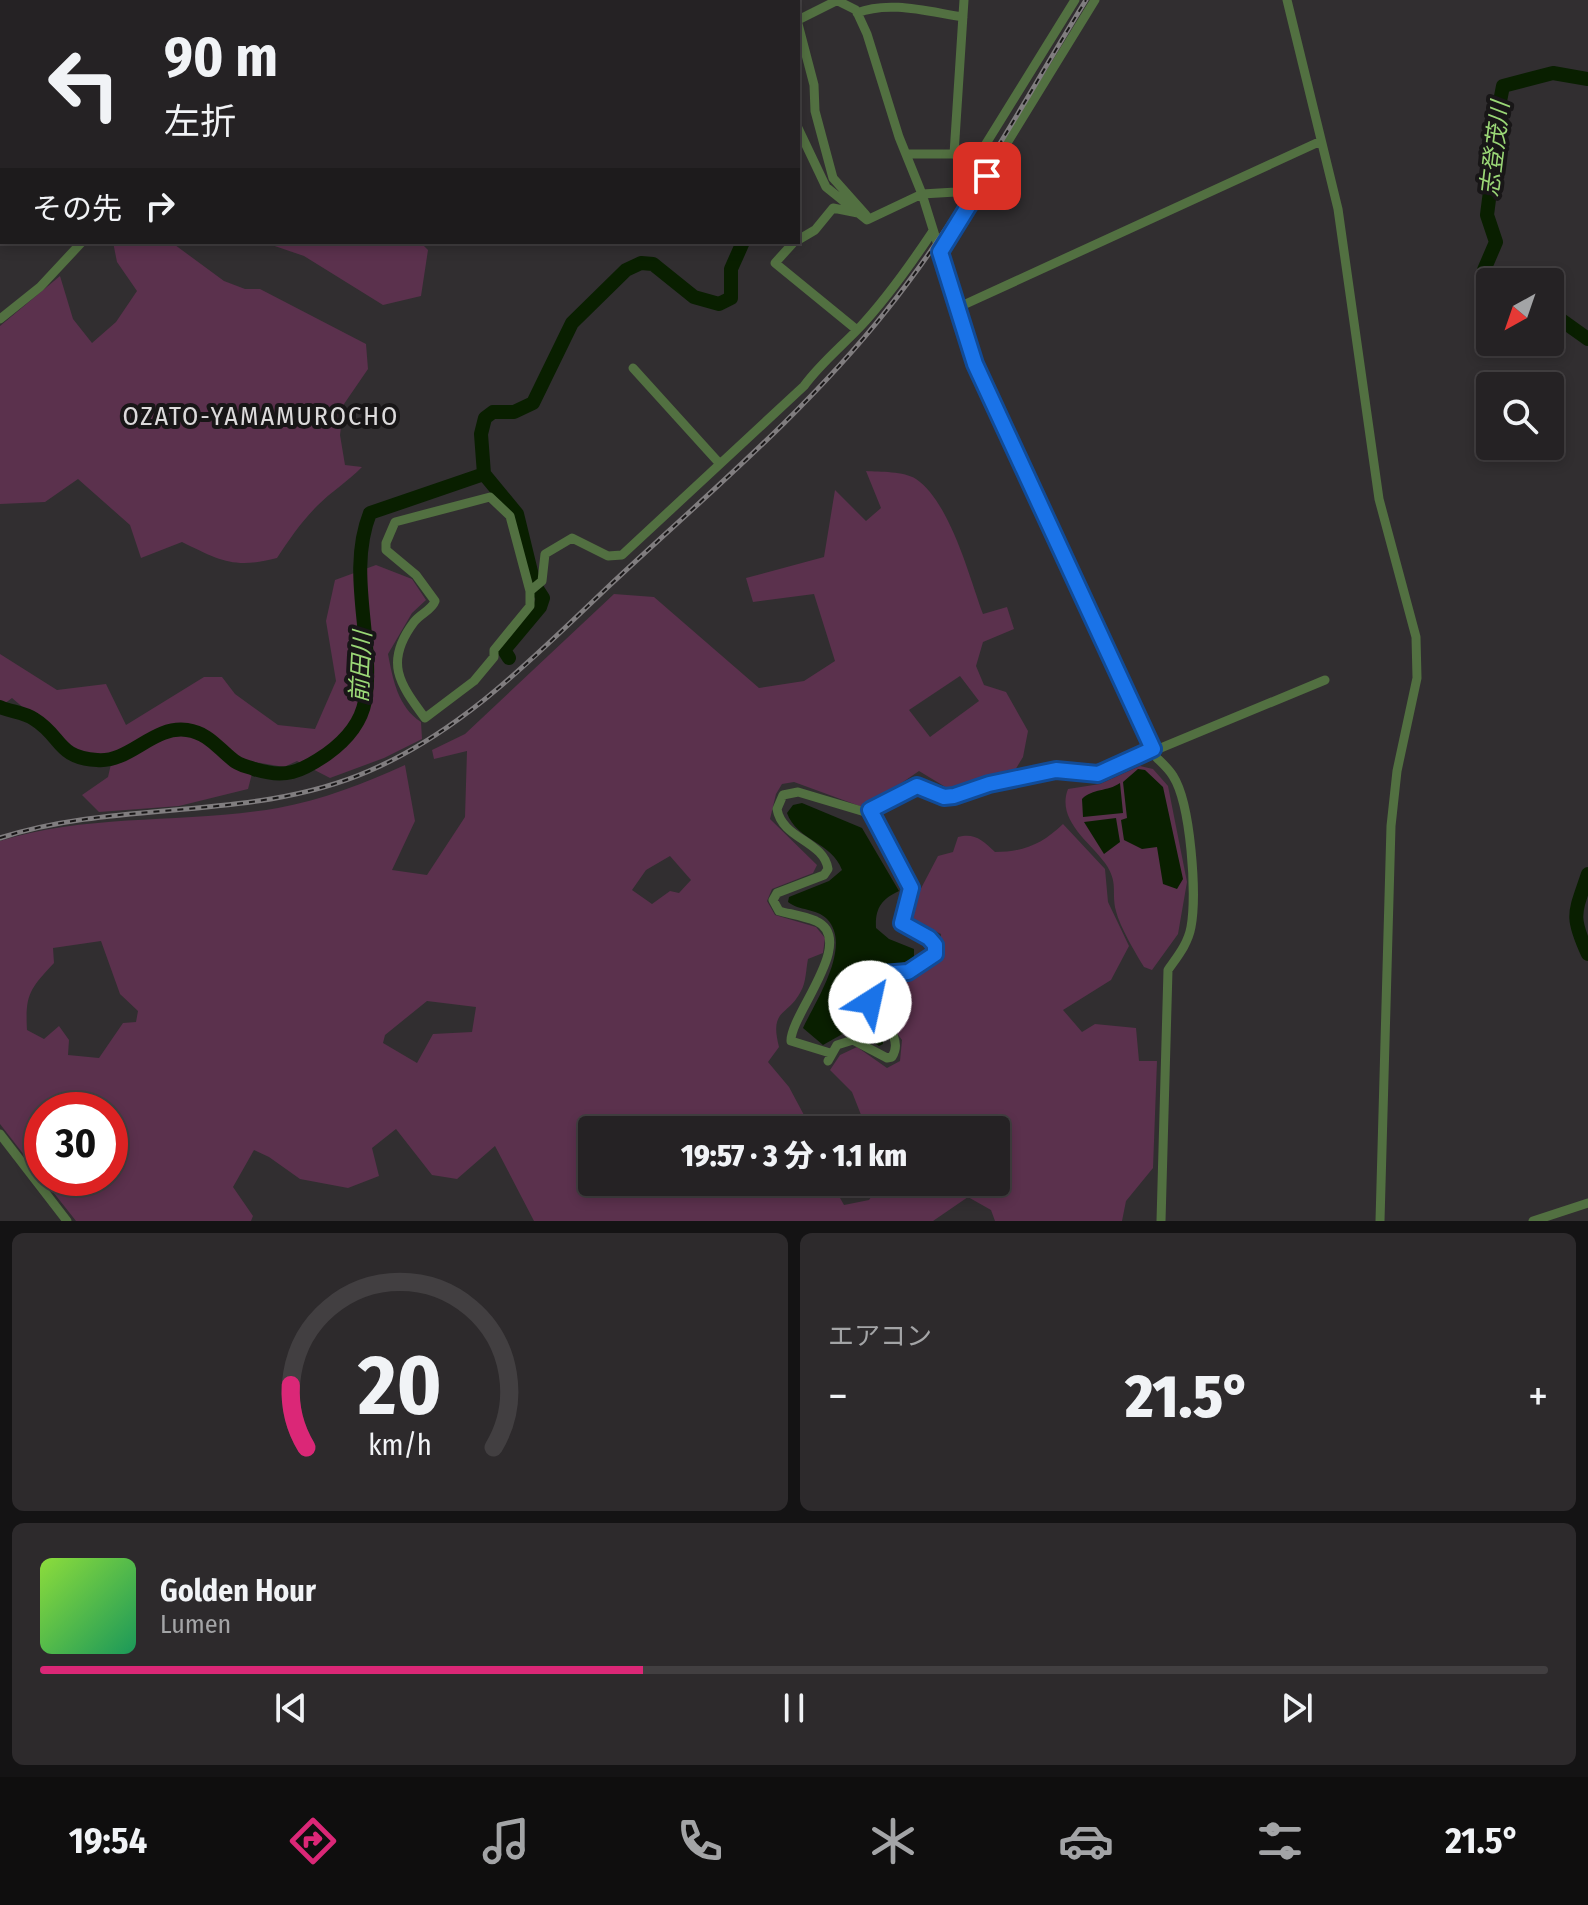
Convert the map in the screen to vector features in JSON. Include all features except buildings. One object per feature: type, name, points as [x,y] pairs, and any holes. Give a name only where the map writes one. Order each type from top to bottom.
[{"type":"street","points":[[800,21],[836,0],[850,2],[857,13],[922,194],[975,364],[1153,749],[1174,777],[1196,884],[1186,944],[1168,970],[1161,1221]]},
{"type":"street","points":[[954,154],[964,0]]},
{"type":"street","points":[[869,219],[922,194],[956,192],[1075,0]]},
{"type":"street","points":[[940,252],[1095,0]]},
{"type":"street","points":[[1287,0],[1346,249],[1379,499],[1411,609],[1418,653],[1417,678],[1397,771],[1391,826],[1380,1221]]},
{"type":"street","points":[[857,13],[869,7],[889,6],[963,17]]},
{"type":"street","points":[[800,30],[814,85],[815,111],[833,178],[869,219]]},
{"type":"street","points":[[800,131],[826,187],[869,219]]},
{"type":"street","points":[[959,307],[1321,141]]},
{"type":"street","points":[[906,154],[954,154],[973,169]]},
{"type":"street","points":[[800,239],[815,230],[833,208],[858,213]]},
{"type":"street","points":[[534,588],[510,516],[490,497],[395,522],[385,544],[386,550],[416,575],[435,601],[404,636],[396,661],[400,680],[425,718],[474,681],[494,657],[494,650],[530,606],[545,554],[572,538],[608,556],[622,555],[804,386],[857,330],[904,273],[933,231]]},
{"type":"street","points":[[0,319],[40,287],[80,244]]},
{"type":"street","points":[[793,244],[775,263],[857,330]]},
{"type":"street","points":[[633,368],[720,464]]},
{"type":"street","points":[[870,810],[911,888],[902,923],[929,938],[935,945],[935,954],[908,972],[882,974],[876,979],[870,1002],[893,1034],[896,1045],[892,1057],[887,1058],[853,1040],[837,1045],[829,1057],[791,1041],[790,1034],[817,986],[830,945],[828,935],[817,921],[779,911],[773,900],[777,893],[787,887],[824,875],[828,869],[827,860],[783,826],[777,809],[783,795],[798,792],[857,812],[870,810],[917,786],[944,797],[1056,770],[1098,774],[1325,680]]},
{"type":"street","points":[[0,1134],[67,1221]]},
{"type":"street","points":[[1533,1221],[1588,1203]]},
{"type":"shaded area","points":[[113,244],[174,244],[224,281],[245,289],[260,289],[366,344],[368,369],[344,404],[340,435],[345,465],[362,467],[311,512],[277,558],[238,563],[207,554],[182,542],[141,558],[130,525],[78,479],[45,502],[0,504],[0,326],[60,276],[73,319],[92,343],[116,322],[137,291],[117,262]]},
{"type":"shaded area","points":[[269,244],[422,244],[428,250],[421,296],[383,305],[304,256]]},
{"type":"shaded area","points":[[866,471],[892,472],[916,479],[939,504],[948,522],[983,614],[1007,607],[1014,629],[983,642],[976,666],[984,685],[1006,692],[1028,731],[1023,757],[1012,775],[952,791],[919,771],[865,808],[794,782],[782,784],[776,794],[770,819],[817,865],[813,873],[772,889],[767,901],[775,915],[816,927],[825,938],[823,953],[808,959],[803,988],[778,1019],[779,1047],[768,1062],[789,1087],[805,1116],[578,1116],[578,1196],[839,1196],[844,1205],[869,1200],[872,1196],[1010,1196],[1010,1116],[861,1116],[852,1092],[830,1070],[840,1055],[857,1047],[887,1068],[900,1061],[902,1040],[875,1003],[882,978],[910,980],[940,959],[941,934],[906,917],[938,856],[953,852],[958,837],[964,836],[978,838],[995,852],[1024,848],[1040,842],[1063,824],[1105,869],[1108,902],[1129,946],[1111,980],[1063,1010],[1082,1032],[1095,1024],[1136,1028],[1139,1061],[1157,1061],[1153,1168],[1126,1201],[1122,1221],[995,1221],[991,1210],[968,1197],[933,1221],[534,1221],[495,1146],[457,1179],[432,1175],[396,1129],[372,1148],[379,1176],[348,1188],[300,1179],[254,1150],[233,1187],[253,1216],[251,1221],[76,1221],[56,1196],[128,1196],[128,1092],[24,1092],[24,1155],[0,1124],[0,841],[68,826],[278,808],[343,790],[405,765],[415,821],[392,870],[427,875],[465,817],[467,751],[434,759],[432,750],[465,734],[614,594],[654,597],[759,688],[804,681],[835,661],[814,594],[753,602],[746,578],[824,557],[835,490],[866,521],[881,508]],"holes":[[[960,676],[979,701],[930,737],[909,710]],[[670,856],[691,880],[679,893],[670,891],[652,904],[632,890],[646,870]],[[101,941],[120,994],[138,1011],[136,1022],[123,1023],[99,1058],[68,1055],[69,1040],[59,1026],[44,1039],[27,1030],[28,1000],[34,986],[54,963],[53,948]],[[427,1001],[476,1007],[472,1032],[433,1034],[417,1063],[383,1043],[385,1035]]]},
{"type":"shaded area","points":[[376,565],[412,579],[426,600],[412,613],[388,654],[402,701],[421,722],[422,739],[384,758],[330,778],[297,761],[284,767],[255,762],[248,789],[179,806],[99,812],[82,795],[108,777],[111,764],[67,745],[12,698],[0,707],[0,654],[57,690],[106,684],[126,725],[204,677],[222,677],[235,694],[278,725],[315,729],[336,681],[326,621],[335,580]]},
{"type":"shaded area","points":[[1140,766],[1153,769],[1168,786],[1187,882],[1178,934],[1152,970],[1144,967],[1124,932],[1116,911],[1109,870],[1076,830],[1067,811],[1066,800],[1068,789],[1100,784]]},
{"type":"shaded area","points":[[1138,769],[1145,770],[1163,787],[1183,879],[1177,889],[1163,884],[1157,847],[1142,849],[1124,840],[1121,820],[1127,818],[1123,782]]},
{"type":"shaded area","points":[[1120,783],[1123,813],[1083,817],[1082,799]]},
{"type":"shaded area","points":[[802,803],[862,828],[899,891],[880,905],[876,928],[889,939],[914,949],[914,958],[876,972],[864,984],[862,994],[861,1009],[883,1037],[883,1044],[879,1046],[862,1035],[846,1032],[823,1045],[803,1028],[829,974],[836,944],[834,930],[827,919],[792,905],[788,902],[789,897],[829,881],[842,870],[831,853],[798,830],[792,822],[787,813],[793,805]]},
{"type":"shaded area","points":[[1116,818],[1120,842],[1104,854],[1084,822]]},
{"type":"waterway","name":"志登茂川","points":[[1485,268],[1496,242],[1487,215],[1495,152],[1494,132],[1503,86],[1553,73],[1588,79]]},
{"type":"waterway","name":"前田川","points":[[0,707],[34,719],[67,751],[84,758],[109,759],[163,733],[187,730],[207,737],[237,763],[265,772],[292,772],[318,760],[351,731],[365,701],[367,654],[360,560],[370,513],[484,474],[481,434],[485,418],[493,412],[514,412],[533,403],[572,323],[626,270],[641,263],[653,264],[694,297],[719,304],[731,298],[731,269],[742,244]]},
{"type":"waterway","name":"志登茂川","points":[[1564,322],[1588,339]]},
{"type":"waterway","name":"前田川","points":[[484,474],[517,514],[534,584],[543,598],[540,607],[504,650],[509,658]]},
{"type":"waterway","name":"志登茂川","points":[[1588,874],[1576,914],[1588,954]]},
{"type":"railway","points":[[0,838],[92,818],[279,798],[324,787],[404,754],[467,713],[526,664],[753,453],[855,348],[941,237],[1086,0]]},
{"type":"district","name":"OZATO-YAMAMUROCHO","points":[[261,416]]},
{"type":"route","points":[[870,1002],[876,979],[882,974],[908,972],[935,954],[935,945],[929,938],[909,930],[902,923],[911,888],[870,810],[917,786],[944,797],[1056,770],[1098,774],[1153,749],[975,364],[940,252],[987,176]]}]
